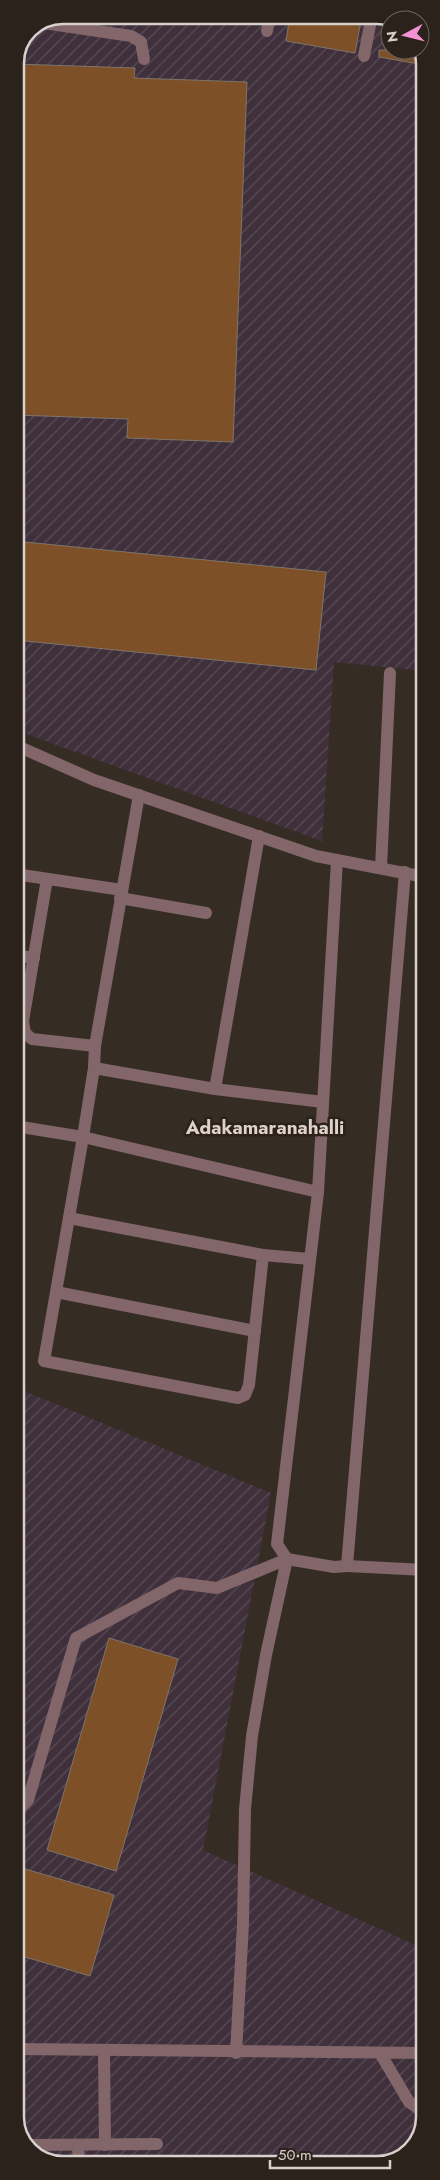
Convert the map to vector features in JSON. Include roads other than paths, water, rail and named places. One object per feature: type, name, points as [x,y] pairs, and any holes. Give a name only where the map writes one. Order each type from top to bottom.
[{"type":"street","points":[[267,31],[268,24]]},
{"type":"street","points":[[364,56],[370,24]]},
{"type":"street","points":[[56,25],[132,36],[141,42],[144,59]]},
{"type":"street","points":[[381,868],[390,673]]},
{"type":"street","points":[[24,749],[94,780],[316,856],[416,875]]},
{"type":"street","points":[[139,796],[95,1046],[94,1068],[83,1137],[44,1361],[238,1398],[245,1395],[249,1385],[263,1255]]},
{"type":"street","points":[[216,1089],[259,836]]},
{"type":"street","points":[[236,2053],[243,1924],[245,1809],[252,1736],[266,1655],[287,1558],[277,1544],[318,1192],[337,860]]},
{"type":"street","points":[[347,1566],[405,872]]},
{"type":"street","points":[[24,875],[206,913]]},
{"type":"street","points":[[24,1015],[47,879]]},
{"type":"street","points":[[24,956],[34,958]]},
{"type":"street","points":[[24,1027],[25,1033],[32,1039],[95,1046]]},
{"type":"street","points":[[94,1068],[216,1089],[323,1102]]},
{"type":"street","points":[[24,1127],[83,1137],[318,1192]]},
{"type":"street","points":[[69,1218],[263,1255],[310,1259]]},
{"type":"street","points":[[56,1292],[255,1331]]},
{"type":"street","points":[[24,1804],[28,1800],[76,1638],[178,1583],[217,1588],[287,1558],[334,1567],[416,1570]]},
{"type":"street","points":[[24,2049],[236,2053],[416,2053]]},
{"type":"street","points":[[104,2051],[106,2145]]},
{"type":"street","points":[[380,2053],[409,2102],[416,2107]]},
{"type":"street","points":[[35,2145],[157,2144]]},
{"type":"street","points":[[78,2146],[78,2156]]},
{"type":"district","name":"Adakamaranahalli","points":[[265,1127]]}]
